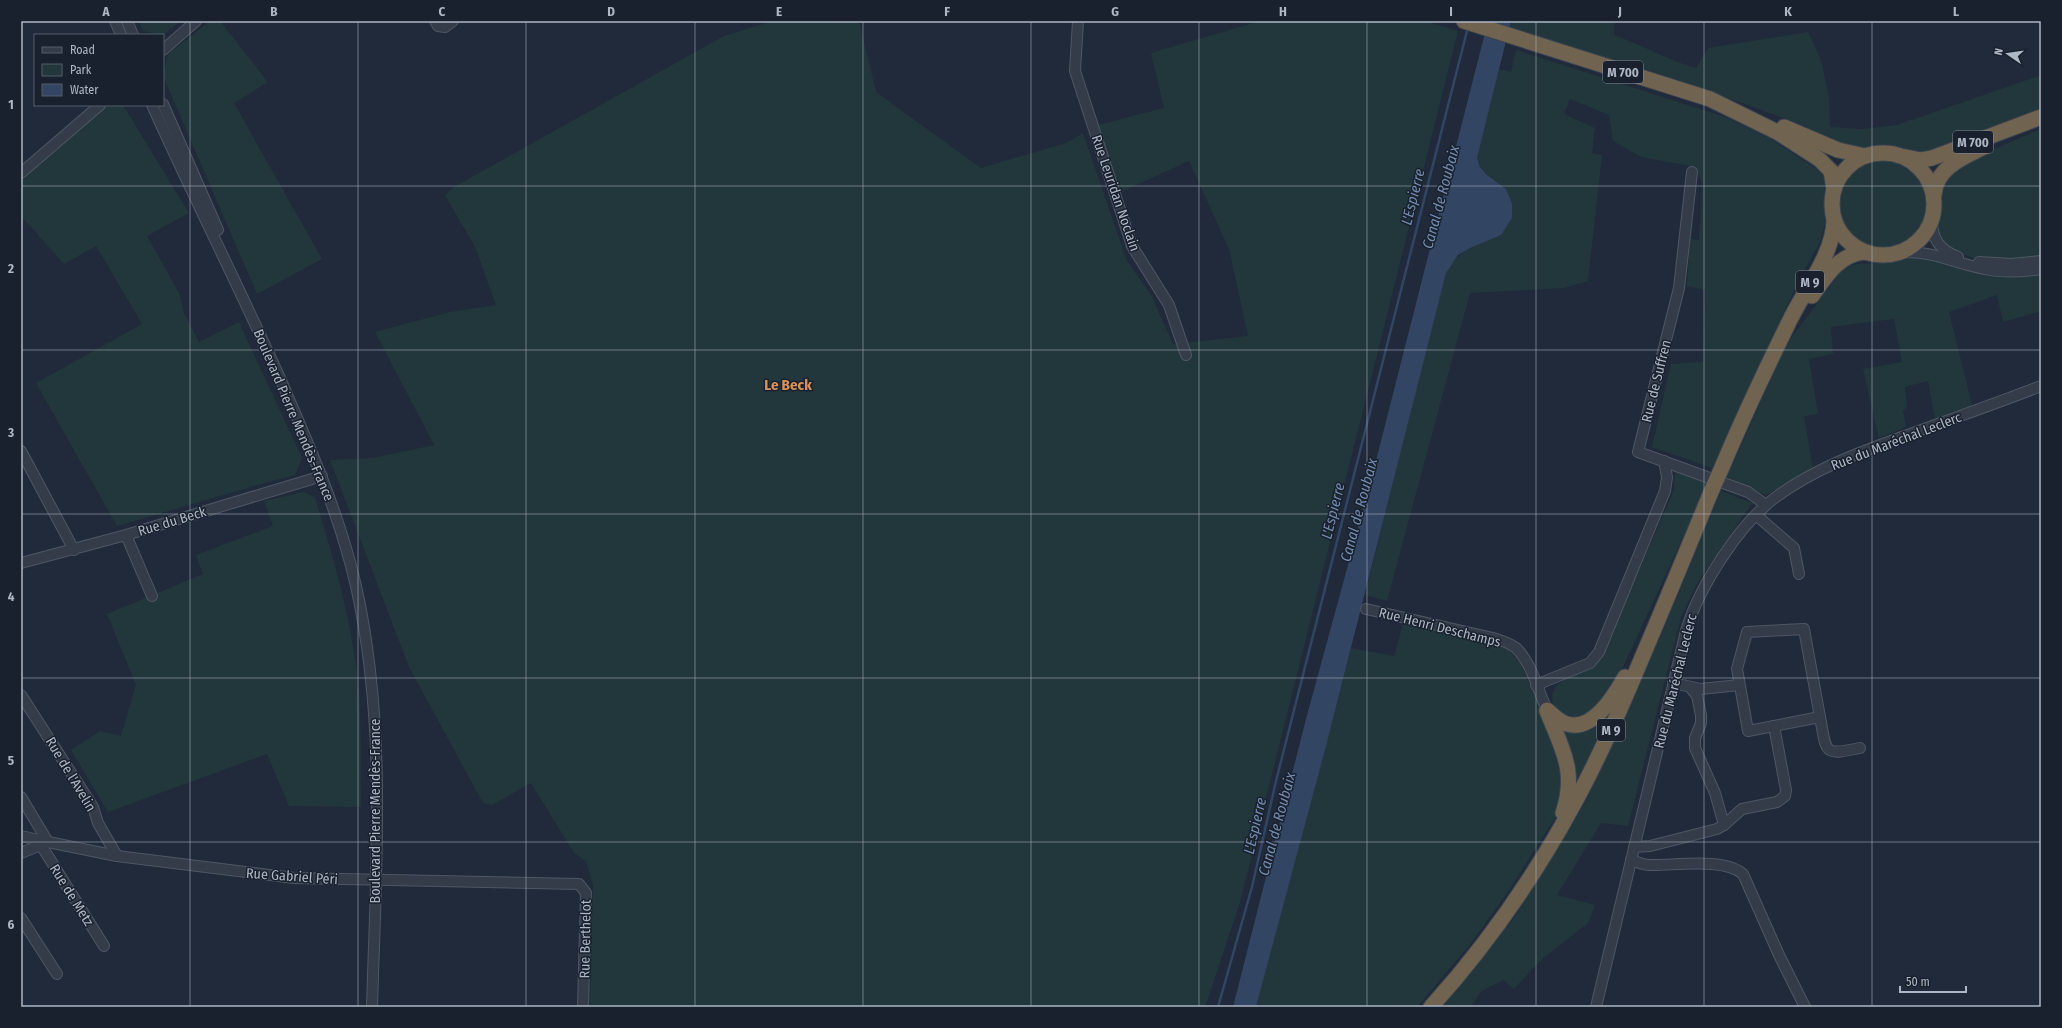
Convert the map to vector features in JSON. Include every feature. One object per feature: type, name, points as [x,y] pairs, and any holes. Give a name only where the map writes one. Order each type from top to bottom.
[{"type":"highway","name":"M 700","points":[[1464,21],[1745,110],[1838,150],[1865,156]]},
{"type":"highway","name":"M 700","points":[[1710,99],[1777,132],[1819,159],[1831,171],[1834,189]]},
{"type":"highway","name":"M 700","points":[[1904,157],[1921,160],[1932,158],[2041,117]]},
{"type":"highway","name":"M 700","points":[[1934,196],[1938,178],[1949,167],[1990,144],[2041,123]]},
{"type":"highway","points":[[1884,153],[1904,157],[1923,171],[1931,185],[1934,196],[1932,220],[1927,231],[1920,240],[1900,253],[1884,256],[1865,252],[1845,239],[1834,218],[1832,205],[1834,189],[1846,169],[1865,156],[1884,153]]},
{"type":"highway","name":"M 9","points":[[1431,1007],[1479,950],[1516,899],[1553,842],[1602,751],[1723,465],[1778,344],[1830,244],[1833,234],[1834,218]]},
{"type":"highway","name":"M 9","points":[[1778,344],[1831,269],[1847,256],[1865,252]]},
{"type":"highway","points":[[1547,710],[1562,722],[1573,725],[1584,723],[1604,709],[1618,690],[1639,652],[1655,614],[1667,599]]},
{"type":"highway","points":[[1547,710],[1567,762],[1570,780],[1566,803],[1553,842]]},
{"type":"street","points":[[115,21],[121,34]]},
{"type":"street","points":[[127,21],[133,34]]},
{"type":"street","points":[[164,49],[196,21]]},
{"type":"street","points":[[435,21],[438,26],[445,27],[453,21]]},
{"type":"street","name":"Rue Leuridan Noclain","points":[[1078,21],[1075,71],[1129,239],[1169,305],[1186,356]]},
{"type":"street","points":[[23,168],[99,106]]},
{"type":"street","name":"Boulevard Pierre Mendès-France","points":[[152,106],[223,251]]},
{"type":"street","name":"Boulevard Pierre Mendès-France","points":[[164,106],[223,251],[322,476],[351,566],[366,642],[374,706],[377,748],[372,1007]]},
{"type":"street","name":"Rue de Suffren","points":[[1692,172],[1680,282],[1638,452],[1748,492],[1766,505]]},
{"type":"street","points":[[1932,220],[1934,240],[1944,250],[1957,257],[2001,264],[2041,261]]},
{"type":"street","points":[[1900,253],[1925,252],[1967,265],[1999,271],[2041,269]]},
{"type":"street","name":"Rue du Maréchal Leclerc","points":[[1596,1007],[1688,625],[1698,598],[1719,561],[1756,515],[1766,505],[1796,483],[1836,462],[2041,386]]},
{"type":"street","points":[[21,451],[74,550]]},
{"type":"street","points":[[1536,685],[1590,663],[1600,652],[1665,491],[1667,477],[1664,461]]},
{"type":"street","name":"Rue du Beck","points":[[21,563],[126,535],[322,476]]},
{"type":"street","points":[[1756,515],[1794,548],[1799,574]]},
{"type":"street","points":[[126,535],[152,596]]},
{"type":"street","name":"Rue Henri Deschamps","points":[[1366,609],[1502,641],[1515,648],[1520,654],[1547,710]]},
{"type":"street","points":[[1820,717],[1748,731],[1739,685],[1738,665],[1747,632],[1804,629],[1826,746],[1829,751],[1838,753],[1860,748]]},
{"type":"street","points":[[1673,683],[1704,690],[1739,685]]},
{"type":"street","points":[[1690,687],[1697,696],[1701,716],[1701,723],[1695,738],[1695,748],[1715,793],[1724,825]]},
{"type":"street","name":"Rue de l'Avelin","points":[[21,695],[92,807],[98,823],[117,856]]},
{"type":"street","points":[[1634,847],[1650,846],[1717,829],[1724,825],[1742,809],[1777,802],[1785,796],[1786,790],[1774,726]]},
{"type":"street","name":"Rue de Metz","points":[[21,797],[44,843],[104,946]]},
{"type":"street","name":"Rue Gabriel Péri","points":[[21,836],[44,843],[117,856],[294,878],[375,881],[568,883]]},
{"type":"street","points":[[21,853],[44,843]]},
{"type":"street","points":[[1631,860],[1647,865],[1699,862],[1738,869],[1743,874],[1804,1007]]},
{"type":"street","name":"Rue Berthelot","points":[[568,883],[579,884],[586,893],[583,1007]]},
{"type":"street","points":[[21,918],[57,974]]},
{"type":"green space","points":[[139,21],[181,21],[164,34],[143,31]]},
{"type":"green space","points":[[210,21],[220,21],[268,82],[234,103],[322,259],[257,294],[164,78],[168,54]]},
{"type":"green space","points":[[773,21],[859,21],[876,92],[981,168],[1066,143],[1083,133],[1127,261],[1151,295],[1173,344],[1248,336],[1229,249],[1189,161],[1121,192],[1098,125],[1164,108],[1151,53],[1260,21],[1425,21],[1458,31],[1239,906],[1205,1007],[590,1007],[593,885],[586,861],[574,853],[531,783],[492,805],[483,803],[409,667],[330,460],[373,458],[434,445],[375,332],[450,312],[496,305],[475,247],[445,195],[454,187],[724,36]]},
{"type":"green space","points":[[1511,21],[1615,21],[1614,35],[1675,61],[1696,68],[1708,48],[1808,32],[1821,60],[1829,97],[1830,127],[1862,129],[1897,125],[2041,75],[2041,111],[1920,154],[1912,155],[1903,150],[1890,147],[1866,149],[1844,145],[1786,119],[1675,79],[1509,28]]},
{"type":"green space","points":[[1516,50],[1725,117],[1769,138],[1815,168],[1825,178],[1825,224],[1820,242],[1797,284],[1712,468],[1652,447],[1671,364],[1703,362],[1705,290],[1687,286],[1690,239],[1699,240],[1703,186],[1696,167],[1641,157],[1613,141],[1609,115],[1570,99],[1564,114],[1595,128],[1592,153],[1602,155],[1588,281],[1564,288],[1470,293],[1387,601],[1365,595],[1425,350],[1446,273],[1451,264],[1463,252],[1469,248],[1501,235],[1506,189],[1484,172],[1477,158],[1499,69],[1511,72]]},
{"type":"green space","points":[[106,106],[124,106],[189,213],[147,236],[179,293],[184,313],[199,342],[239,322],[302,458],[295,475],[117,526],[36,383],[142,324],[96,246],[64,264],[21,216],[21,181]]},
{"type":"green space","points":[[2041,129],[2041,257],[1988,260],[1967,256],[1954,251],[1939,240],[1938,235],[1942,209],[1943,185],[1950,175],[1960,167],[1988,152]]},
{"type":"green space","points":[[1883,158],[1900,162],[1915,172],[1925,187],[1929,204],[1925,221],[1915,236],[1900,246],[1883,250],[1866,246],[1851,236],[1841,221],[1837,204],[1841,187],[1851,172],[1866,162]]},
{"type":"green space","points":[[1919,255],[1996,274],[2041,274],[2041,311],[2003,322],[1997,295],[1949,312],[1972,405],[1935,419],[1928,381],[1905,387],[1907,407],[1903,411],[1906,427],[1879,438],[1863,369],[1902,362],[1894,319],[1831,327],[1833,354],[1809,359],[1818,414],[1804,416],[1813,468],[1766,495],[1727,477],[1786,345],[1845,266],[1887,262]]},
{"type":"green space","points":[[1675,471],[1708,483],[1617,680],[1591,713],[1575,719],[1556,713],[1553,703],[1553,696],[1554,690],[1558,685],[1587,669],[1602,656],[1674,490]]},
{"type":"green space","points":[[1721,491],[1752,503],[1697,583],[1681,617],[1628,826],[1601,823],[1557,895],[1595,905],[1588,923],[1541,960],[1514,989],[1503,980],[1482,991],[1470,1007],[1443,1007],[1514,918],[1585,803],[1664,629]]},
{"type":"green space","points":[[303,492],[315,497],[337,574],[351,633],[359,691],[361,807],[289,806],[267,754],[108,812],[71,750],[100,731],[121,736],[136,685],[107,614],[203,574],[196,555],[273,526],[264,501]]},
{"type":"green space","points":[[1403,624],[1489,642],[1507,649],[1520,662],[1563,764],[1561,808],[1510,889],[1468,947],[1417,1007],[1256,1007],[1351,648],[1394,656]]},
{"type":"green space","points":[[1613,709],[1578,782],[1575,782],[1559,727]]},
{"type":"water","points":[[1488,21],[1511,21],[1477,158],[1480,167],[1487,175],[1506,189],[1512,204],[1512,218],[1501,235],[1470,248],[1458,255],[1446,273],[1326,746],[1256,1007],[1233,1007],[1306,719],[1369,488]]},
{"type":"waterway","name":"L'Espierre","points":[[1218,1007],[1252,887],[1276,781],[1468,27]]},
{"type":"district","name":"Le Beck","points":[[788,385]]},
{"type":"water label","name":"Canal de Roubaix","points":[[1441,197]]},
{"type":"water label","name":"Canal de Roubaix","points":[[1359,510]]},
{"type":"water label","name":"Canal de Roubaix","points":[[1277,824]]}]
